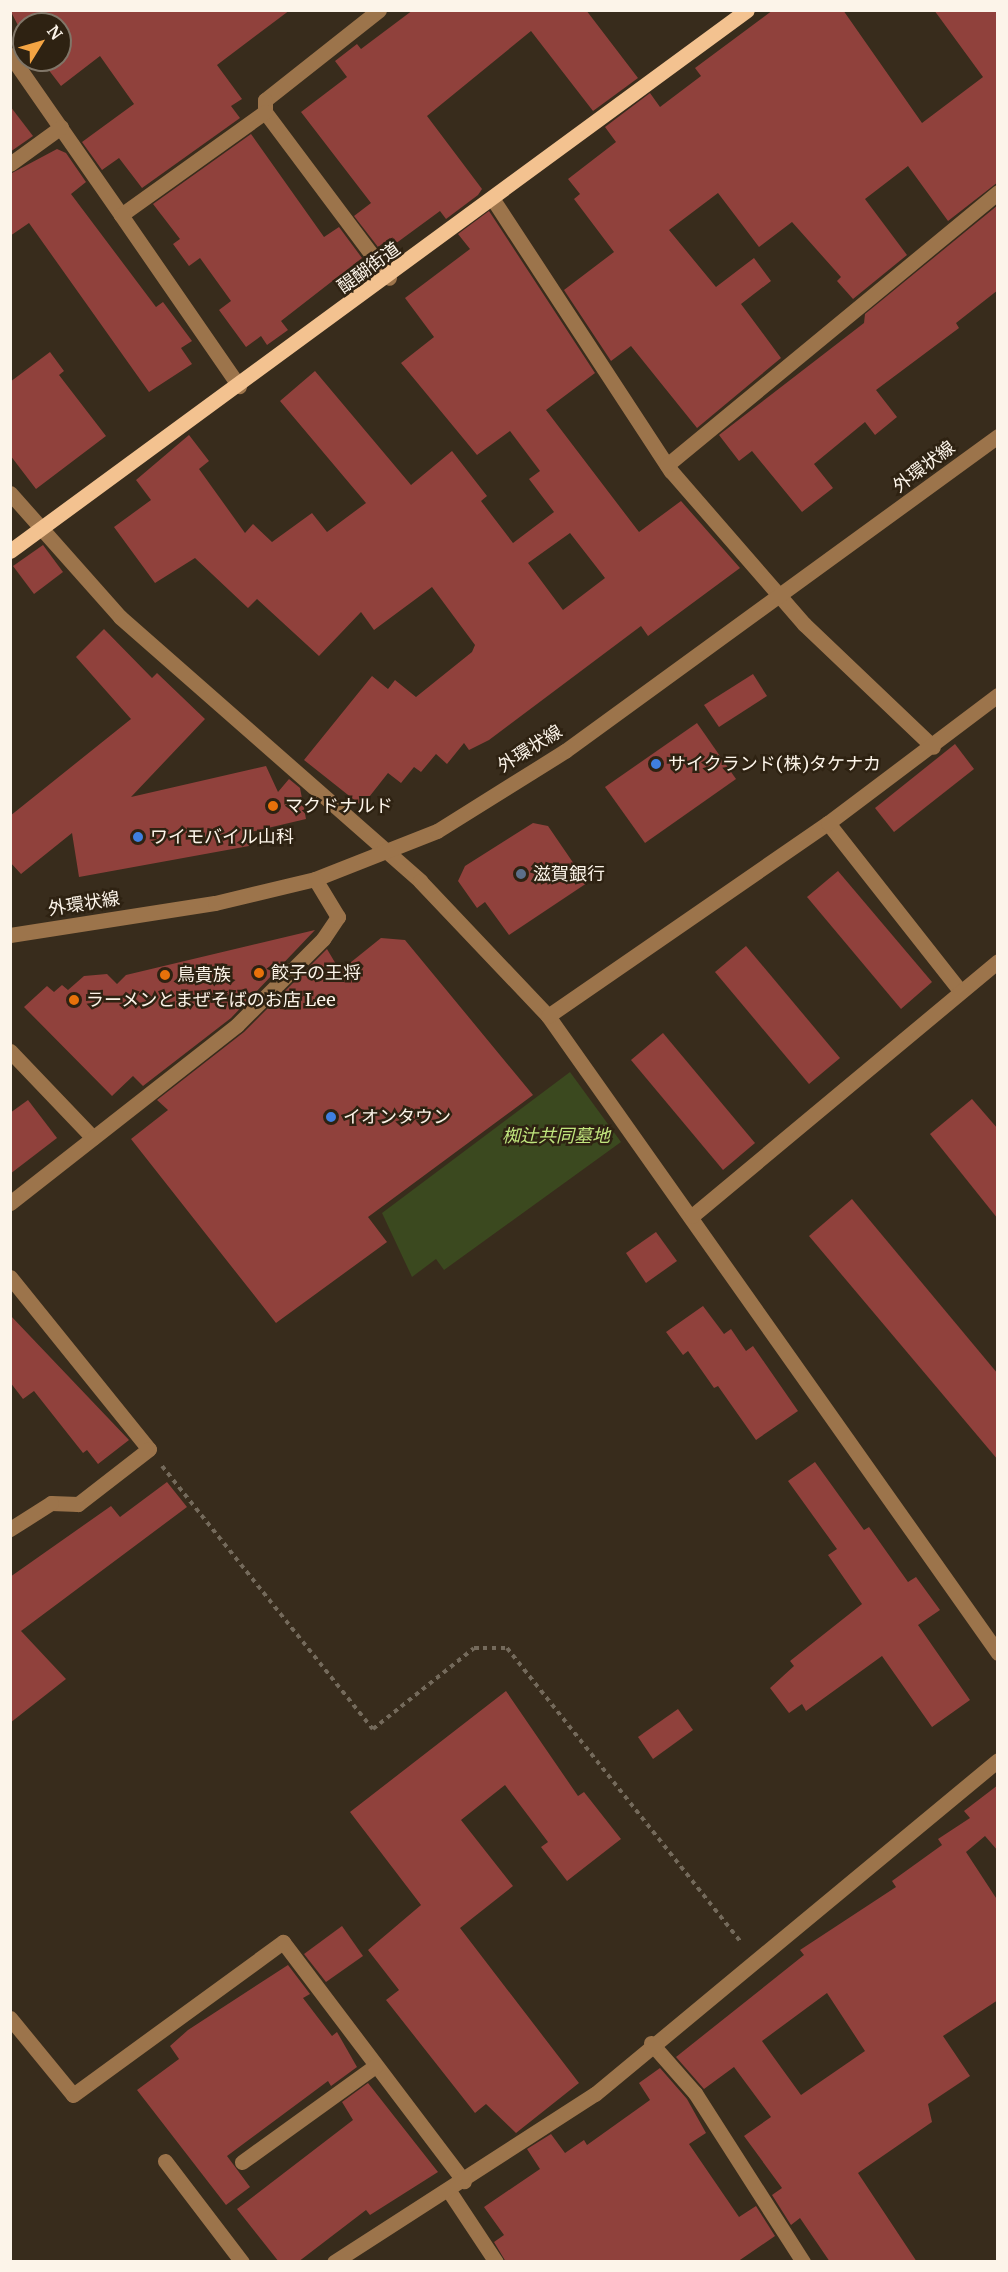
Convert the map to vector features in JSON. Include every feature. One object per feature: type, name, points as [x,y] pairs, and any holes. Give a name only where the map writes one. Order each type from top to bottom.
[{"type":"main road","name":"醍醐街道","points":[[10,551],[494,201],[747,10]]},
{"type":"street","points":[[379,10],[265,100],[265,112],[389,278]]},
{"type":"street","points":[[10,55],[239,386]]},
{"type":"street","points":[[122,215],[265,112]]},
{"type":"street","points":[[10,164],[61,127]]},
{"type":"street","points":[[667,465],[998,192]]},
{"type":"street","points":[[494,201],[667,465],[780,598],[933,747]]},
{"type":"street","name":"外環状線","points":[[10,935],[215,903],[315,879],[387,855],[437,831],[565,751],[780,598],[998,436]]},
{"type":"street","points":[[10,493],[40,530],[120,617],[387,855],[420,881],[548,1016],[692,1216],[998,1653]]},
{"type":"street","points":[[548,1016],[828,823],[933,747],[998,695]]},
{"type":"street","points":[[828,823],[960,992]]},
{"type":"street","points":[[10,1203],[237,1025],[323,939],[338,917],[315,879]]},
{"type":"street","points":[[692,1216],[998,961]]},
{"type":"street","points":[[10,1051],[93,1138]]},
{"type":"street","points":[[10,1277],[149,1449],[78,1504],[51,1503],[10,1529]]},
{"type":"street","points":[[334,2262],[449,2191],[595,2094],[651,2043],[758,1963],[998,1760]]},
{"type":"street","points":[[10,2018],[73,2095],[283,1942],[464,2181]]},
{"type":"street","points":[[651,2043],[695,2093],[803,2262]]},
{"type":"street","points":[[242,2162],[375,2066]]},
{"type":"street","points":[[165,2161],[242,2262]]},
{"type":"street","points":[[449,2191],[496,2262]]},
{"type":"path","points":[[149,1449],[373,1729],[474,1648],[507,1648],[758,1963]]},
{"type":"green space","name":"椥辻共同墓地","points":[[570,1072],[621,1142],[444,1270],[436,1259],[412,1277],[382,1213]]},
{"type":"building","points":[[10,10],[290,10],[217,65],[242,99],[231,106],[240,118],[142,188],[119,158],[102,170],[82,142],[134,104],[100,56],[61,86],[50,72],[72,72],[72,12],[12,12],[12,14]]},
{"type":"building","points":[[413,10],[586,10],[638,78],[593,111],[531,31],[427,116],[482,189],[478,195],[446,219],[440,211],[395,244],[390,238],[378,247],[354,216],[371,203],[301,112],[347,77],[335,61],[357,44],[361,49]]},
{"type":"building","points":[[773,10],[843,10],[922,123],[983,77],[934,10],[998,10],[998,182],[948,221],[908,166],[865,199],[907,255],[853,299],[837,281],[841,277],[792,222],[759,247],[718,193],[669,230],[716,287],[754,258],[771,281],[741,304],[781,358],[697,428],[631,346],[611,361],[564,290],[614,252],[574,199],[580,194],[568,179],[616,142],[605,127],[650,93],[660,107],[701,76],[695,68]]},
{"type":"building","points":[[10,106],[33,136],[10,152]]},
{"type":"building","points":[[251,134],[324,237],[339,227],[362,258],[281,321],[288,330],[267,345],[261,336],[246,347],[219,310],[231,301],[200,258],[189,266],[173,244],[180,239],[153,204]]},
{"type":"building","points":[[57,149],[66,153],[86,182],[71,194],[156,307],[163,302],[192,341],[181,348],[192,364],[149,392],[29,223],[10,236],[10,174]]},
{"type":"building","points":[[998,205],[998,290],[956,323],[959,328],[876,390],[897,417],[875,435],[865,422],[814,464],[833,488],[802,512],[752,451],[739,461],[719,435],[864,323],[865,314]]},
{"type":"building","points":[[489,211],[595,373],[546,410],[639,532],[681,501],[740,568],[648,636],[641,626],[489,740],[469,750],[464,743],[447,764],[436,754],[421,772],[414,767],[401,783],[388,773],[362,806],[304,760],[372,676],[388,689],[395,680],[416,697],[472,652],[475,645],[432,587],[374,630],[361,612],[319,656],[257,599],[248,608],[195,558],[155,583],[114,527],[151,500],[136,480],[189,435],[209,461],[199,469],[245,533],[253,524],[272,542],[312,513],[327,532],[366,503],[280,401],[315,371],[411,485],[452,451],[487,496],[481,501],[513,543],[554,512],[529,479],[540,471],[510,431],[477,455],[401,363],[434,337],[405,298],[470,249],[458,234]],"holes":[[[570,533],[605,578],[563,610],[528,563]]]},
{"type":"building","points":[[50,352],[64,371],[59,375],[106,436],[36,489],[10,455],[10,382]]},
{"type":"building","points":[[43,545],[63,572],[34,594],[13,566]]},
{"type":"building","points":[[104,629],[152,678],[157,673],[205,719],[131,797],[266,766],[278,792],[289,779],[300,788],[306,819],[246,833],[249,846],[79,877],[72,833],[21,874],[10,862],[10,816],[131,719],[76,657]]},
{"type":"building","points":[[753,674],[767,696],[719,727],[704,705]]},
{"type":"building","points":[[697,723],[736,779],[645,843],[605,787]]},
{"type":"building","points":[[955,744],[974,769],[894,832],[875,808]]},
{"type":"building","name":"滋賀銀行","points":[[533,823],[548,826],[587,883],[509,935],[485,902],[477,908],[458,881],[465,866]]},
{"type":"building","points":[[838,871],[932,982],[901,1009],[807,897]]},
{"type":"building","points":[[315,930],[231,1018],[143,1086],[133,1076],[112,1096],[24,1007],[47,986],[54,992],[62,985],[68,990],[84,976],[107,974],[117,984],[126,975]]},
{"type":"building","name":"イオンタウン","points":[[381,938],[405,940],[533,1095],[368,1217],[387,1242],[276,1323],[131,1139],[168,1110],[157,1100],[244,1032],[327,949],[340,971]]},
{"type":"building","points":[[746,946],[840,1058],[809,1084],[715,972]]},
{"type":"building","points":[[663,1033],[755,1143],[723,1170],[631,1060]]},
{"type":"building","points":[[972,1099],[998,1129],[998,1219],[930,1134]]},
{"type":"building","points":[[28,1100],[57,1138],[10,1174],[10,1113]]},
{"type":"building","points":[[852,1199],[998,1374],[998,1460],[809,1236]]},
{"type":"building","points":[[656,1232],[677,1261],[646,1283],[626,1253]]},
{"type":"building","points":[[703,1306],[724,1334],[731,1329],[746,1351],[753,1346],[798,1411],[756,1440],[718,1386],[714,1388],[688,1351],[683,1355],[666,1332]]},
{"type":"building","points":[[10,1315],[129,1440],[98,1464],[87,1450],[83,1453],[34,1391],[23,1399],[10,1382]]},
{"type":"building","points":[[815,1462],[864,1530],[869,1527],[908,1582],[916,1577],[940,1610],[918,1625],[970,1700],[932,1727],[882,1656],[806,1711],[802,1704],[789,1713],[770,1688],[794,1666],[790,1661],[862,1604],[828,1555],[837,1549],[788,1481]]},
{"type":"building","points":[[167,1482],[187,1507],[21,1631],[66,1679],[10,1723],[10,1577],[111,1506],[120,1517]]},
{"type":"building","points":[[506,1691],[578,1796],[584,1792],[621,1839],[567,1881],[541,1847],[548,1842],[505,1785],[461,1820],[513,1886],[460,1928],[579,2083],[516,2133],[486,2104],[475,2113],[386,2000],[399,1990],[368,1950],[421,1905],[350,1812]]},
{"type":"building","points":[[678,1709],[693,1730],[653,1759],[638,1737]]},
{"type":"building","points":[[998,1785],[998,1851],[985,1836],[966,1852],[998,1901],[998,2000],[943,2036],[970,2076],[928,2104],[932,2122],[858,2173],[917,2262],[830,2262],[800,2218],[791,2225],[772,2195],[782,2188],[744,2136],[771,2117],[734,2067],[704,2089],[676,2057],[804,1955],[800,1950],[896,1887],[892,1881],[942,1845],[938,1839],[970,1818],[964,1811]],"holes":[[[827,1993],[865,2051],[801,2095],[762,2041]]]},
{"type":"building","points":[[342,1926],[363,1956],[326,1982],[304,1954]]},
{"type":"building","points":[[288,1965],[310,1994],[303,1998],[332,2036],[337,2032],[357,2067],[331,2086],[328,2081],[227,2156],[250,2187],[226,2205],[137,2090],[179,2059],[170,2046],[188,2030]]},
{"type":"building","points":[[660,2068],[687,2099],[706,2133],[689,2144],[739,2217],[756,2206],[775,2236],[737,2262],[506,2262],[494,2242],[504,2235],[484,2207],[540,2169],[527,2149],[551,2134],[565,2153],[584,2140],[587,2145],[650,2100],[639,2083]]},
{"type":"building","points":[[368,2083],[438,2172],[370,2215],[366,2210],[298,2262],[279,2262],[237,2209],[353,2120],[342,2102]]},
{"type":"place","name":"サイクランド(株)タケナカ","points":[[656,764]]},
{"type":"place","name":"マクドナルド","points":[[273,806]]},
{"type":"place","name":"ワイモバイル山科","points":[[138,837]]},
{"type":"place","name":"滋賀銀行","points":[[521,874]]},
{"type":"place","name":"餃子の王将","points":[[259,973]]},
{"type":"place","name":"鳥貴族","points":[[165,975]]},
{"type":"place","name":"ラーメンとまぜそばのお店 Lee","points":[[74,1000]]},
{"type":"place","name":"イオンタウン","points":[[331,1117]]}]
